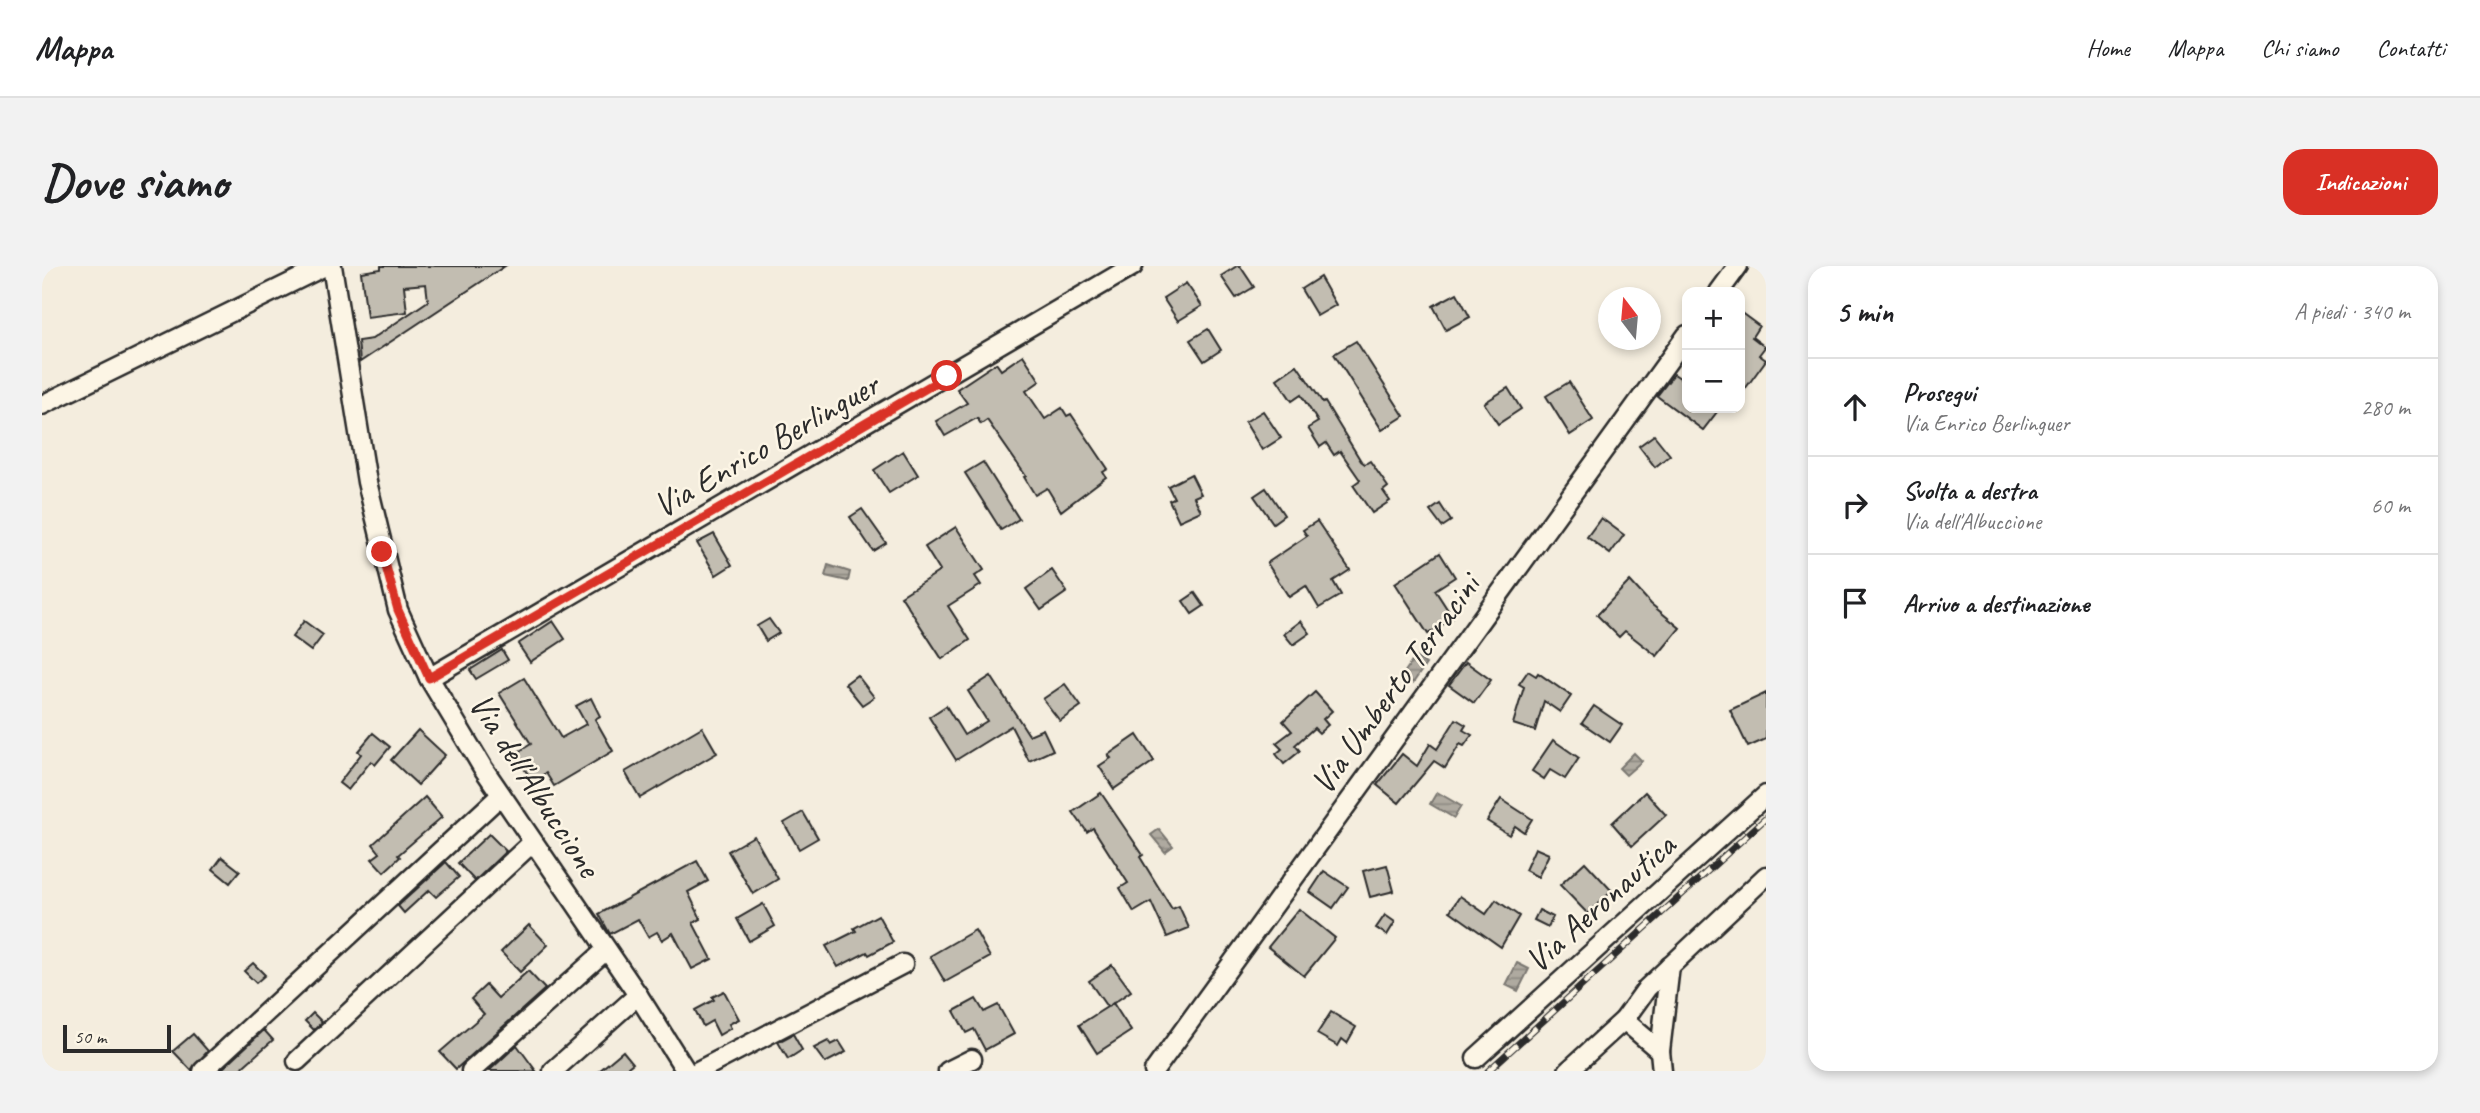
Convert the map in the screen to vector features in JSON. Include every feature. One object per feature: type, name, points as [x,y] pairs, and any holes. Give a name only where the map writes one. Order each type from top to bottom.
[{"type":"street","points":[[42,405],[325,266]]},
{"type":"street","name":"Via dell'Albuccione","points":[[332,266],[367,482],[398,610],[429,678],[501,795],[638,995],[685,1071]]},
{"type":"street","name":"Via Enrico Berlinguer","points":[[429,678],[1133,266]]},
{"type":"street","points":[[1723,287],[1738,266]]},
{"type":"street","name":"Via Umberto Terracini","points":[[1154,1071],[1682,342]]},
{"type":"street","points":[[203,1071],[501,795]]},
{"type":"street","name":"Via Aeronautica","points":[[1476,1058],[1766,795]]},
{"type":"street","points":[[297,1061],[533,842]]},
{"type":"street","points":[[1568,1071],[1624,1020],[1640,995],[1766,876]]},
{"type":"street","points":[[471,1071],[606,950]]},
{"type":"street","points":[[698,1071],[903,964]]},
{"type":"street","points":[[1662,1071],[1660,1051],[1671,966]]},
{"type":"street","points":[[553,1071],[638,995]]},
{"type":"street","points":[[1624,1020],[1660,1051]]},
{"type":"street","points":[[948,1071],[972,1059]]},
{"type":"shaded area","points":[[828,565],[850,572],[848,581],[825,576]]},
{"type":"shaded area","points":[[1415,657],[1426,664],[1413,683],[1402,676]]},
{"type":"shaded area","points":[[1634,753],[1642,761],[1626,775],[1619,768]]},
{"type":"shaded area","points":[[1437,792],[1461,806],[1454,818],[1430,804]]},
{"type":"shaded area","points":[[1159,829],[1173,846],[1165,852],[1151,835]]},
{"type":"shaded area","points":[[1517,963],[1529,969],[1518,991],[1506,985]]},
{"type":"building","points":[[381,266],[505,266],[360,362],[358,341],[372,339],[428,301],[426,284],[404,286],[407,312],[367,317],[361,272],[381,269]]},
{"type":"building","points":[[1240,266],[1254,287],[1236,298],[1221,276]]},
{"type":"building","points":[[1320,277],[1336,305],[1317,316],[1301,289]]},
{"type":"building","points":[[1186,283],[1202,306],[1178,321],[1163,298]]},
{"type":"building","points":[[1457,293],[1470,317],[1446,330],[1433,306]]},
{"type":"building","points":[[1745,316],[1759,326],[1752,337],[1765,347],[1759,355],[1766,360],[1745,389]]},
{"type":"building","points":[[1208,329],[1221,350],[1204,361],[1190,340]]},
{"type":"building","points":[[1356,341],[1404,416],[1382,430],[1334,354]]},
{"type":"building","points":[[1023,355],[1040,381],[1026,391],[1045,419],[1062,408],[1067,416],[1071,414],[1108,469],[1103,472],[1106,477],[1061,511],[1047,488],[1035,495],[1024,477],[1026,476],[987,420],[981,424],[977,418],[945,436],[936,421],[967,403],[957,389],[996,363],[1001,370]]},
{"type":"building","points":[[1297,365],[1323,403],[1325,402],[1361,461],[1365,464],[1370,461],[1388,487],[1383,491],[1390,501],[1372,513],[1353,485],[1360,480],[1340,451],[1334,455],[1326,443],[1320,447],[1308,428],[1318,422],[1301,395],[1292,401],[1277,379]]},
{"type":"building","points":[[1674,374],[1680,378],[1682,375],[1682,413],[1716,413],[1703,430],[1657,396]]},
{"type":"building","points":[[1569,382],[1593,420],[1570,435],[1546,396]]},
{"type":"building","points":[[1508,388],[1521,409],[1498,424],[1484,403]]},
{"type":"building","points":[[1263,411],[1281,438],[1262,450],[1245,422]]},
{"type":"building","points":[[1654,435],[1670,455],[1655,467],[1639,446]]},
{"type":"building","points":[[903,451],[918,475],[889,493],[874,470]]},
{"type":"building","points":[[983,462],[1019,519],[1001,530],[965,473]]},
{"type":"building","points":[[1191,474],[1201,494],[1194,497],[1201,511],[1179,521],[1169,500],[1174,498],[1168,486]]},
{"type":"building","points":[[1266,488],[1284,515],[1273,523],[1254,496]]},
{"type":"building","points":[[1440,504],[1451,521],[1442,527],[1430,511]]},
{"type":"building","points":[[862,509],[886,543],[873,551],[850,517]]},
{"type":"building","points":[[1601,518],[1624,535],[1610,554],[1587,537]]},
{"type":"building","points":[[1317,521],[1350,570],[1333,581],[1341,595],[1319,608],[1306,586],[1289,597],[1267,563],[1307,536],[1303,530]]},
{"type":"building","points":[[956,527],[984,570],[975,576],[981,585],[948,606],[970,640],[942,659],[901,596],[940,571],[925,547]]},
{"type":"building","points":[[714,534],[732,565],[716,575],[697,543]]},
{"type":"building","points":[[1440,553],[1455,577],[1435,590],[1453,618],[1428,634],[1395,583]]},
{"type":"building","points":[[1052,570],[1067,592],[1041,610],[1026,589]]},
{"type":"building","points":[[1630,581],[1651,604],[1680,628],[1657,656],[1625,631],[1619,637],[1597,615]]},
{"type":"building","points":[[1195,593],[1204,606],[1192,614],[1183,601]]},
{"type":"building","points":[[769,619],[779,633],[766,641],[757,626]]},
{"type":"building","points":[[304,621],[323,635],[311,651],[292,637]]},
{"type":"building","points":[[553,621],[565,639],[530,662],[518,644]]},
{"type":"building","points":[[1301,621],[1310,633],[1293,645],[1284,634]]},
{"type":"building","points":[[502,650],[508,660],[476,679],[470,670]]},
{"type":"building","points":[[1466,662],[1491,680],[1474,703],[1449,685]]},
{"type":"building","points":[[1528,671],[1536,676],[1538,673],[1571,696],[1560,712],[1544,701],[1535,731],[1513,724],[1524,687],[1519,684]]},
{"type":"building","points":[[857,675],[874,697],[862,705],[845,684]]},
{"type":"building","points":[[991,676],[1029,735],[1043,729],[1053,750],[1029,761],[1011,726],[956,760],[929,717],[946,706],[964,735],[987,721],[968,691]]},
{"type":"building","points":[[524,678],[561,738],[586,724],[576,706],[591,698],[600,716],[595,719],[613,751],[554,786],[546,773],[532,781],[515,754],[531,744],[499,693]]},
{"type":"building","points":[[1065,684],[1081,706],[1060,721],[1043,699]]},
{"type":"building","points":[[1315,692],[1332,711],[1323,719],[1328,725],[1319,733],[1314,728],[1295,745],[1300,751],[1284,764],[1276,754],[1282,749],[1276,743],[1292,731],[1283,721]]},
{"type":"building","points":[[1766,693],[1766,739],[1748,747],[1730,710]]},
{"type":"building","points":[[1594,706],[1622,725],[1610,742],[1582,723]]},
{"type":"building","points":[[1456,719],[1466,725],[1463,730],[1472,735],[1464,746],[1460,744],[1445,768],[1434,761],[1399,803],[1377,785],[1402,754],[1417,766],[1430,744],[1437,749]]},
{"type":"building","points":[[702,727],[717,753],[640,798],[625,772]]},
{"type":"building","points":[[418,730],[445,755],[418,785],[391,760]]},
{"type":"building","points":[[373,733],[390,747],[375,765],[371,761],[348,790],[339,783],[361,754],[358,751]]},
{"type":"building","points":[[1137,735],[1154,761],[1114,789],[1099,766],[1111,758],[1108,755]]},
{"type":"building","points":[[1553,740],[1579,758],[1565,779],[1550,770],[1544,779],[1532,771]]},
{"type":"building","points":[[1645,792],[1666,815],[1632,846],[1612,823]]},
{"type":"building","points":[[1101,793],[1143,855],[1140,857],[1172,909],[1179,906],[1189,928],[1167,937],[1151,902],[1134,912],[1120,888],[1128,883],[1093,828],[1087,832],[1073,812]]},
{"type":"building","points":[[425,797],[442,817],[398,855],[400,857],[384,872],[372,859],[380,853],[373,844]]},
{"type":"building","points":[[1501,799],[1532,819],[1524,832],[1515,826],[1509,835],[1487,821]]},
{"type":"building","points":[[803,812],[818,838],[799,849],[784,823]]},
{"type":"building","points":[[489,834],[506,851],[475,881],[458,863]]},
{"type":"building","points":[[754,836],[778,879],[753,894],[728,851]]},
{"type":"building","points":[[1535,848],[1549,854],[1538,877],[1525,870]]},
{"type":"building","points":[[222,857],[240,871],[230,883],[213,869]]},
{"type":"building","points":[[697,861],[708,881],[688,892],[701,919],[693,923],[712,959],[692,969],[673,933],[662,940],[657,932],[648,937],[638,919],[610,934],[599,914]]},
{"type":"building","points":[[446,862],[459,877],[436,897],[429,890],[404,913],[398,906]]},
{"type":"building","points":[[1585,862],[1612,891],[1588,914],[1560,885]]},
{"type":"building","points":[[1387,865],[1394,891],[1370,897],[1363,871]]},
{"type":"building","points":[[1324,871],[1348,887],[1333,908],[1310,892]]},
{"type":"building","points":[[1460,896],[1486,914],[1496,900],[1519,916],[1501,947],[1450,911]]},
{"type":"building","points":[[763,904],[775,926],[749,941],[737,919]]},
{"type":"building","points":[[1299,909],[1335,938],[1304,976],[1268,947]]},
{"type":"building","points":[[1539,910],[1553,917],[1548,927],[1534,920]]},
{"type":"building","points":[[878,915],[893,942],[838,967],[826,946],[856,931],[854,928]]},
{"type":"building","points":[[1385,915],[1395,922],[1387,935],[1376,928]]},
{"type":"building","points":[[529,925],[548,945],[520,972],[501,952]]},
{"type":"building","points":[[975,930],[990,957],[945,982],[930,956]]},
{"type":"building","points":[[253,963],[265,975],[256,983],[244,971]]},
{"type":"building","points":[[1112,965],[1131,991],[1113,1003],[1131,1031],[1097,1053],[1079,1025],[1107,1007],[1089,981]]},
{"type":"building","points":[[528,971],[545,989],[456,1069],[440,1052],[484,1014],[471,999],[486,985],[498,998]]},
{"type":"building","points":[[724,991],[739,1019],[729,1024],[731,1028],[719,1035],[712,1021],[703,1026],[695,1010]]},
{"type":"building","points":[[976,999],[984,1012],[998,1005],[1014,1034],[985,1050],[974,1029],[966,1033],[954,1011]]},
{"type":"building","points":[[1331,1012],[1356,1027],[1347,1043],[1342,1039],[1338,1046],[1317,1034]]},
{"type":"building","points":[[313,1013],[322,1022],[314,1030],[305,1021]]},
{"type":"building","points":[[264,1030],[273,1040],[238,1071],[222,1069]]},
{"type":"building","points":[[193,1034],[208,1051],[191,1070],[173,1051]]},
{"type":"building","points":[[793,1034],[802,1050],[788,1059],[778,1042]]},
{"type":"building","points":[[828,1041],[831,1045],[839,1041],[846,1052],[825,1063],[814,1048]]},
{"type":"building","points":[[517,1045],[536,1071],[489,1071]]},
{"type":"building","points":[[623,1051],[633,1063],[623,1071],[599,1071]]},
{"type":"railway","points":[[1488,1071],[1766,818]]},
{"type":"route","points":[[382,552],[398,610],[429,678],[947,376]]}]
